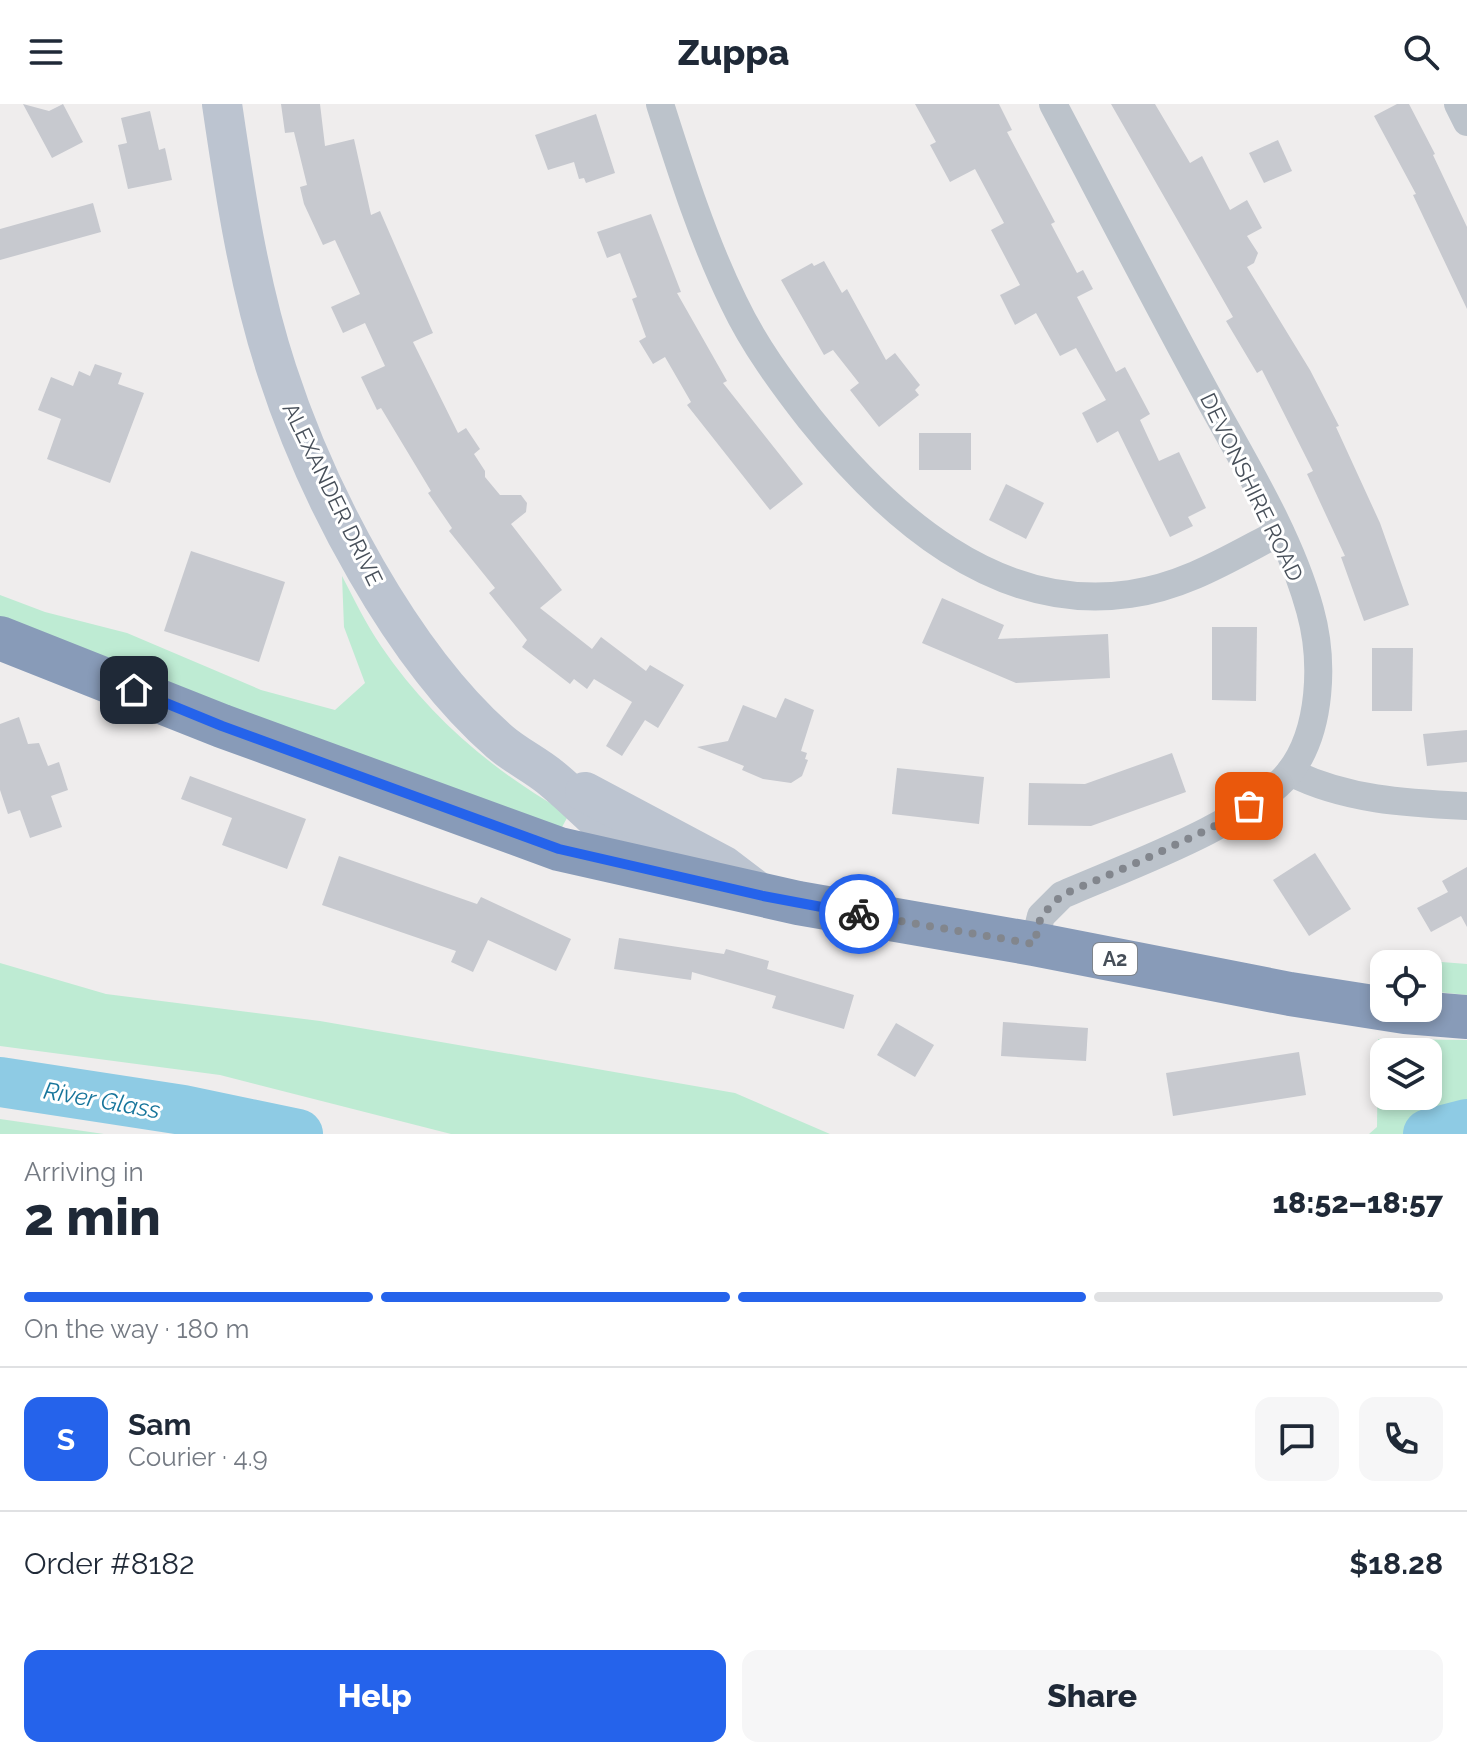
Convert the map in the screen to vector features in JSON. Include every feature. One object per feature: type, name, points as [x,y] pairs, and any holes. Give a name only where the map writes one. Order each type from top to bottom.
[{"type":"highway","name":"A2","points":[[0,638],[222,726],[559,849],[763,896],[1290,994],[1405,1012],[1467,1017]]},
{"type":"main road","name":"ALEXANDER DRIVE","points":[[222,104],[251,270],[276,368],[295,423],[333,505],[379,590],[444,681],[501,743],[548,776],[631,852],[667,874]]},
{"type":"main road","name":"ALEXANDER DRIVE","points":[[548,776],[606,801],[724,866],[763,896]]},
{"type":"street","points":[[660,104],[733,303],[769,365],[832,446],[872,491],[914,527],[960,558],[1004,579],[1081,596],[1128,595],[1178,584],[1280,532]]},
{"type":"street","name":"DEVONSHIRE ROAD","points":[[1034,944],[1041,916],[1062,895],[1232,818],[1267,794],[1290,772],[1303,746],[1317,695],[1317,658],[1310,610],[1280,532],[1053,104]]},
{"type":"street","points":[[1290,772],[1331,789],[1401,803],[1467,806]]},
{"type":"green space","points":[[342,576],[376,638],[419,695],[485,758],[562,810],[568,816],[561,829],[0,625],[0,595],[45,612],[127,633],[261,690],[335,710],[365,683],[344,627]]},
{"type":"green space","points":[[1442,962],[1467,964],[1467,995],[1442,992]]},
{"type":"green space","points":[[0,963],[106,994],[320,1021],[735,1093],[830,1134],[451,1134],[220,1075],[0,1046]]},
{"type":"green space","points":[[1442,1040],[1467,1040],[1467,1134],[1369,1134],[1377,1127],[1377,1110],[1442,1110]]},
{"type":"green space","points":[[0,1119],[104,1134],[0,1134]]},
{"type":"building","points":[[23,104],[49,111],[63,104],[83,142],[52,158]]},
{"type":"building","points":[[281,104],[320,104],[325,146],[354,139],[371,215],[380,211],[433,333],[413,342],[458,433],[466,428],[480,449],[474,454],[485,471],[485,477],[500,495],[521,495],[527,503],[526,512],[511,524],[562,590],[540,608],[592,649],[601,637],[646,671],[650,665],[684,685],[658,728],[645,720],[622,756],[606,746],[632,702],[594,679],[587,689],[574,679],[570,684],[522,647],[527,640],[489,593],[495,588],[449,531],[452,528],[428,493],[431,491],[381,408],[377,410],[361,377],[385,366],[365,323],[343,333],[331,307],[360,294],[335,240],[323,245],[304,204],[300,187],[307,185],[294,132],[285,133]]},
{"type":"building","points":[[915,104],[999,104],[1012,130],[1007,132],[1055,222],[1051,224],[1077,273],[1083,270],[1093,289],[1077,297],[1116,372],[1125,367],[1150,414],[1140,420],[1159,461],[1179,452],[1206,508],[1188,517],[1193,526],[1170,537],[1118,431],[1097,443],[1082,413],[1106,400],[1076,348],[1060,356],[1036,313],[1015,325],[1000,295],[1020,285],[991,230],[1004,223],[975,169],[950,182],[930,145],[936,142]]},
{"type":"building","points":[[1111,104],[1155,104],[1190,163],[1202,156],[1230,210],[1247,200],[1262,228],[1247,236],[1258,253],[1254,263],[1247,267],[1310,370],[1339,426],[1336,427],[1380,523],[1409,605],[1364,621],[1341,557],[1345,556],[1307,474],[1313,471],[1262,370],[1257,373],[1226,321],[1233,317]]},
{"type":"building","points":[[1397,104],[1409,104],[1467,227],[1467,309],[1413,195],[1416,194],[1374,116]]},
{"type":"building","points":[[150,111],[159,150],[165,148],[172,180],[128,189],[118,145],[127,143],[121,118]]},
{"type":"building","points":[[596,114],[615,173],[586,183],[584,178],[579,179],[574,162],[548,170],[535,135]]},
{"type":"building","points":[[1278,140],[1292,171],[1264,183],[1249,153]]},
{"type":"building","points":[[93,203],[101,232],[0,260],[0,229]]},
{"type":"building","points":[[651,214],[681,292],[677,293],[727,381],[723,383],[803,484],[770,510],[687,405],[691,402],[665,357],[653,364],[639,341],[646,337],[632,299],[637,297],[620,253],[607,258],[597,232]]},
{"type":"building","points":[[824,261],[842,293],[847,289],[886,360],[895,353],[920,385],[915,390],[919,395],[879,427],[850,390],[859,383],[833,350],[824,355],[781,280],[812,263],[814,266]]},
{"type":"building","points":[[95,364],[122,373],[118,384],[144,393],[110,483],[47,459],[61,419],[38,410],[51,377],[73,386],[79,371],[90,376]]},
{"type":"building","points":[[919,433],[971,433],[971,470],[919,470]]},
{"type":"building","points":[[1006,484],[1044,503],[1026,539],[989,520]]},
{"type":"building","points":[[191,551],[285,582],[259,662],[164,631]]},
{"type":"building","points":[[942,598],[1004,625],[998,639],[1108,634],[1110,678],[1016,683],[922,643]]},
{"type":"building","points":[[1212,627],[1257,627],[1256,701],[1212,700]]},
{"type":"building","points":[[1372,648],[1413,648],[1412,711],[1372,711]]},
{"type":"building","points":[[785,698],[814,710],[801,751],[807,753],[805,759],[808,760],[802,776],[791,783],[763,779],[742,770],[744,766],[697,747],[728,741],[743,705],[776,718]]},
{"type":"building","points":[[19,717],[28,744],[39,743],[48,766],[59,762],[68,790],[51,796],[62,827],[30,838],[20,810],[8,814],[0,790],[0,724]]},
{"type":"building","points":[[1467,730],[1467,762],[1427,766],[1423,734]]},
{"type":"building","points":[[1172,753],[1186,792],[1091,826],[1028,825],[1029,783],[1085,784]]},
{"type":"building","points":[[897,768],[984,777],[979,824],[892,814]]},
{"type":"building","points":[[190,776],[306,819],[287,869],[222,845],[232,818],[181,799]]},
{"type":"building","points":[[1315,853],[1351,909],[1309,936],[1273,880]]},
{"type":"building","points":[[339,856],[477,904],[481,897],[571,939],[556,971],[488,940],[473,972],[451,962],[456,951],[322,905]]},
{"type":"building","points":[[1467,867],[1467,927],[1461,916],[1431,932],[1417,908],[1448,892],[1442,881]]},
{"type":"building","points":[[619,938],[724,954],[726,949],[769,961],[767,969],[854,995],[844,1029],[772,1008],[776,996],[692,972],[691,980],[614,969]]},
{"type":"building","points":[[1003,1022],[1088,1028],[1086,1061],[1001,1056]]},
{"type":"building","points":[[896,1023],[934,1045],[915,1077],[877,1055]]},
{"type":"building","points":[[1299,1052],[1306,1095],[1173,1116],[1166,1073]]},
{"type":"waterway","name":"River Glass","points":[[0,1082],[183,1110],[298,1134]]},
{"type":"waterway","name":"River Glass","points":[[1428,1134],[1467,1124]]},
{"type":"way so far","points":[[859,914],[1034,944],[1041,916],[1062,895],[1232,818],[1249,806]]},
{"type":"route","points":[[134,690],[222,726],[559,849],[763,896],[859,914]]}]
